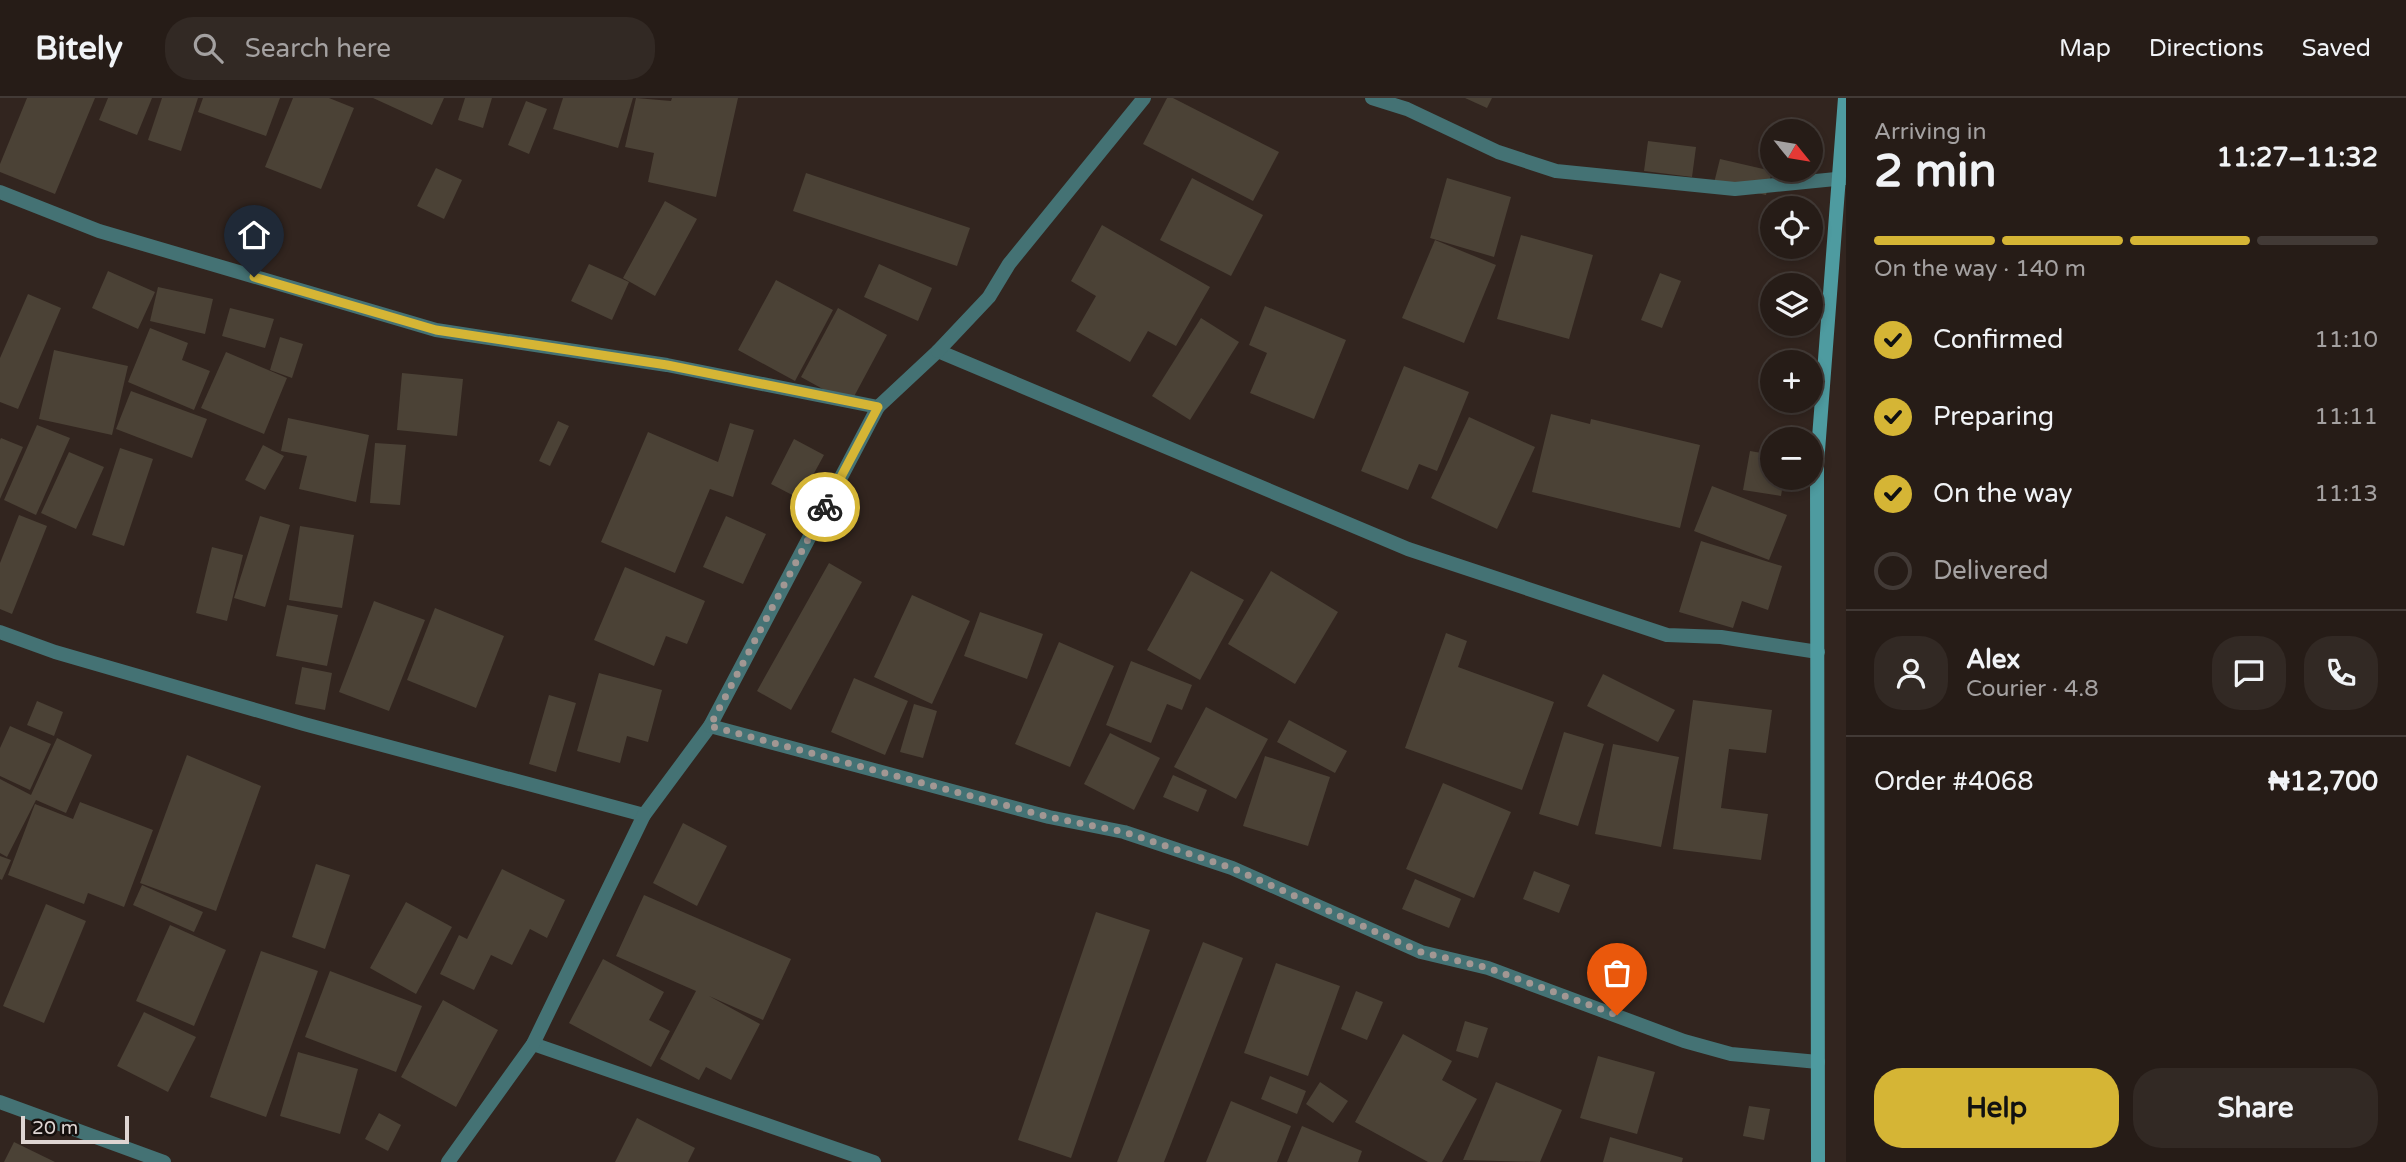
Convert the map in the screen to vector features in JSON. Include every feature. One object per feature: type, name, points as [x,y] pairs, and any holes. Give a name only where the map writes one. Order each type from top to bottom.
[{"type":"street","points":[[448,1162],[533,1044],[644,814],[710,726],[878,407],[938,351],[989,297],[1009,264],[1144,98]]},
{"type":"street","points":[[1372,98],[1407,109],[1498,152],[1556,171],[1735,189],[1844,177]]},
{"type":"street","points":[[1818,1162],[1818,464],[1844,177],[1845,98]]},
{"type":"street","points":[[0,192],[99,231],[436,330],[667,365],[878,407]]},
{"type":"street","points":[[938,351],[1408,549],[1667,635],[1721,637],[1818,652]]},
{"type":"street","points":[[0,632],[55,652],[304,724],[644,814]]},
{"type":"street","points":[[710,726],[1049,817],[1124,832],[1232,868],[1421,952],[1488,968],[1684,1041],[1731,1054],[1818,1062]]},
{"type":"street","points":[[533,1044],[874,1162]]},
{"type":"street","points":[[0,1102],[164,1162]]},
{"type":"building","points":[[27,98],[95,98],[55,194],[0,172],[0,164]]},
{"type":"building","points":[[108,98],[152,98],[137,135],[99,120]]},
{"type":"building","points":[[162,98],[198,98],[181,151],[148,140]]},
{"type":"building","points":[[203,98],[280,98],[266,136],[198,112]]},
{"type":"building","points":[[293,98],[329,98],[354,108],[321,189],[265,167]]},
{"type":"building","points":[[373,98],[444,98],[432,125]]},
{"type":"building","points":[[465,98],[492,98],[483,128],[458,120]]},
{"type":"building","points":[[563,98],[633,98],[618,148],[553,129]]},
{"type":"building","points":[[636,98],[671,101],[672,98],[738,98],[716,197],[648,182],[654,153],[625,147]]},
{"type":"building","points":[[1167,98],[1173,98],[1279,152],[1253,201],[1143,144]]},
{"type":"building","points":[[1465,98],[1492,98],[1487,108]]},
{"type":"building","points":[[526,101],[547,109],[529,154],[508,145]]},
{"type":"building","points":[[1648,141],[1696,147],[1692,177],[1644,171]]},
{"type":"building","points":[[1720,159],[1760,168],[1760,182],[1769,182],[1766,195],[1714,183]]},
{"type":"building","points":[[436,168],[462,180],[444,219],[417,206]]},
{"type":"building","points":[[806,173],[970,228],[957,266],[793,211]]},
{"type":"building","points":[[1192,178],[1263,215],[1231,276],[1160,240]]},
{"type":"building","points":[[1447,178],[1511,197],[1494,257],[1430,238]]},
{"type":"building","points":[[665,201],[697,219],[655,296],[623,278]]},
{"type":"building","points":[[1102,225],[1210,287],[1176,346],[1148,331],[1130,362],[1076,331],[1096,296],[1071,281]]},
{"type":"building","points":[[1521,235],[1593,255],[1569,339],[1497,319]]},
{"type":"building","points":[[1435,240],[1496,265],[1464,343],[1402,318]]},
{"type":"building","points":[[589,264],[629,282],[612,320],[571,301]]},
{"type":"building","points":[[879,264],[932,288],[918,321],[864,297]]},
{"type":"building","points":[[108,271],[155,292],[138,329],[92,308]]},
{"type":"building","points":[[1660,273],[1681,281],[1662,328],[1641,320]]},
{"type":"building","points":[[776,280],[833,310],[795,381],[738,350]]},
{"type":"building","points":[[158,287],[213,299],[205,334],[150,321]]},
{"type":"building","points":[[28,294],[61,308],[18,409],[0,402],[0,358]]},
{"type":"building","points":[[1265,306],[1346,340],[1314,419],[1250,393],[1267,353],[1249,345]]},
{"type":"building","points":[[230,308],[274,319],[265,348],[222,336]]},
{"type":"building","points":[[838,308],[887,335],[850,404],[801,377]]},
{"type":"building","points":[[1201,318],[1239,342],[1190,420],[1152,396]]},
{"type":"building","points":[[150,328],[188,343],[182,360],[210,371],[194,410],[128,382]]},
{"type":"building","points":[[280,337],[303,344],[292,378],[270,370]]},
{"type":"building","points":[[54,350],[128,366],[112,435],[39,419]]},
{"type":"building","points":[[226,352],[287,378],[264,434],[201,408]]},
{"type":"building","points":[[1404,366],[1469,392],[1437,471],[1419,464],[1408,490],[1361,471]]},
{"type":"building","points":[[402,373],[463,379],[457,436],[397,430]]},
{"type":"building","points":[[131,391],[207,419],[192,458],[116,429]]},
{"type":"building","points":[[1551,414],[1590,424],[1591,419],[1700,445],[1680,528],[1532,492]]},
{"type":"building","points":[[1469,417],[1535,447],[1497,529],[1431,498]]},
{"type":"building","points":[[288,418],[369,435],[356,502],[299,489],[307,456],[281,451]]},
{"type":"building","points":[[558,421],[569,426],[550,466],[539,461]]},
{"type":"building","points":[[730,423],[754,430],[733,497],[710,489],[675,573],[601,542],[648,432],[718,462]]},
{"type":"building","points":[[37,425],[70,438],[36,515],[4,500]]},
{"type":"building","points":[[1,438],[23,447],[0,499],[0,440]]},
{"type":"building","points":[[794,439],[824,455],[800,499],[771,484]]},
{"type":"building","points":[[375,443],[406,445],[400,505],[370,503]]},
{"type":"building","points":[[263,445],[284,456],[265,490],[245,480]]},
{"type":"building","points":[[120,448],[153,459],[124,546],[92,535]]},
{"type":"building","points":[[1750,451],[1760,453],[1760,490],[1782,490],[1781,496],[1743,490]]},
{"type":"building","points":[[69,452],[104,467],[76,529],[41,513]]},
{"type":"building","points":[[1712,486],[1787,515],[1769,560],[1694,531]]},
{"type":"building","points":[[19,515],[47,526],[12,614],[0,609],[0,563]]},
{"type":"building","points":[[260,516],[290,525],[265,607],[234,598]]},
{"type":"building","points":[[726,516],[766,534],[743,584],[703,567]]},
{"type":"building","points":[[300,526],[354,535],[342,608],[289,600]]},
{"type":"building","points":[[1701,541],[1782,566],[1768,610],[1742,601],[1733,628],[1679,612]]},
{"type":"building","points":[[212,547],[243,555],[227,621],[196,613]]},
{"type":"building","points":[[829,563],[862,582],[791,710],[757,691]]},
{"type":"building","points":[[625,567],[705,601],[687,644],[666,636],[654,666],[594,640]]},
{"type":"building","points":[[1191,571],[1244,600],[1200,680],[1147,650]]},
{"type":"building","points":[[1271,571],[1338,612],[1295,684],[1228,644]]},
{"type":"building","points":[[912,595],[970,621],[932,704],[874,677]]},
{"type":"building","points":[[374,601],[425,620],[389,711],[339,692]]},
{"type":"building","points":[[287,605],[338,615],[327,666],[276,656]]},
{"type":"building","points":[[435,608],[504,636],[476,708],[407,680]]},
{"type":"building","points":[[980,612],[1043,634],[1027,679],[964,656]]},
{"type":"building","points":[[1446,633],[1467,641],[1458,667],[1554,702],[1522,790],[1405,748]]},
{"type":"building","points":[[1059,642],[1114,666],[1070,767],[1015,744]]},
{"type":"building","points":[[1131,661],[1192,685],[1182,710],[1167,704],[1151,743],[1106,725]]},
{"type":"building","points":[[302,667],[332,673],[325,710],[295,704]]},
{"type":"building","points":[[599,673],[662,690],[648,742],[627,736],[620,763],[577,751]]},
{"type":"building","points":[[1603,674],[1675,710],[1658,742],[1587,706]]},
{"type":"building","points":[[854,678],[908,701],[885,755],[831,732]]},
{"type":"building","points":[[549,695],[576,703],[556,772],[529,764]]},
{"type":"building","points":[[1693,700],[1772,710],[1766,753],[1729,749],[1721,808],[1768,814],[1761,860],[1673,849]]},
{"type":"building","points":[[37,701],[63,712],[54,736],[27,725]]},
{"type":"building","points":[[914,704],[937,711],[923,758],[900,752]]},
{"type":"building","points":[[1206,707],[1268,739],[1236,799],[1174,767]]},
{"type":"building","points":[[1289,720],[1347,751],[1335,773],[1277,742]]},
{"type":"building","points":[[10,726],[51,744],[30,790],[0,776],[0,748]]},
{"type":"building","points":[[1564,732],[1604,744],[1578,826],[1539,814]]},
{"type":"building","points":[[1110,733],[1160,758],[1134,810],[1084,784]]},
{"type":"building","points":[[57,738],[92,755],[66,813],[36,800],[7,857],[0,853],[0,779],[31,795]]},
{"type":"building","points":[[1613,744],[1679,757],[1661,847],[1595,834]]},
{"type":"building","points":[[187,755],[261,786],[216,911],[140,883]]},
{"type":"building","points":[[1265,756],[1330,777],[1308,846],[1243,826]]},
{"type":"building","points":[[1173,775],[1207,790],[1198,812],[1163,797]]},
{"type":"building","points":[[1443,783],[1511,812],[1474,898],[1406,869]]},
{"type":"building","points":[[80,802],[153,830],[124,907],[88,893],[84,904],[8,875],[35,804],[73,819]]},
{"type":"building","points":[[683,823],[727,846],[697,906],[653,883]]},
{"type":"building","points":[[0,856],[11,860],[2,880],[0,879]]},
{"type":"building","points":[[316,864],[350,875],[325,949],[292,937]]},
{"type":"building","points":[[502,869],[565,900],[547,938],[530,929],[512,965],[491,955],[474,990],[440,974],[459,935],[467,939]]},
{"type":"building","points":[[1534,871],[1570,885],[1559,913],[1523,899]]},
{"type":"building","points":[[1415,879],[1461,899],[1449,928],[1402,909]]},
{"type":"building","points":[[142,885],[203,912],[194,932],[133,905]]},
{"type":"building","points":[[644,895],[791,959],[763,1020],[709,996],[760,1024],[731,1080],[706,1067],[699,1080],[660,1059],[696,991],[616,956]]},
{"type":"building","points":[[406,902],[452,927],[416,994],[370,968]]},
{"type":"building","points":[[46,904],[86,921],[44,1023],[3,1006]]},
{"type":"building","points":[[1096,912],[1150,930],[1071,1158],[1018,1140]]},
{"type":"building","points":[[170,925],[226,950],[194,1026],[136,1001]]},
{"type":"building","points":[[1203,942],[1243,958],[1164,1162],[1117,1162]]},
{"type":"building","points":[[261,951],[318,971],[266,1117],[210,1097]]},
{"type":"building","points":[[603,959],[664,992],[649,1020],[670,1031],[651,1067],[569,1023]]},
{"type":"building","points":[[1276,963],[1340,986],[1308,1076],[1244,1053]]},
{"type":"building","points":[[330,971],[422,1006],[396,1072],[305,1037]]},
{"type":"building","points":[[1356,991],[1383,1002],[1367,1040],[1341,1029]]},
{"type":"building","points":[[443,1000],[498,1030],[456,1107],[401,1077]]},
{"type":"building","points":[[144,1012],[196,1037],[168,1092],[117,1066]]},
{"type":"building","points":[[1465,1021],[1488,1028],[1478,1058],[1456,1051]]},
{"type":"building","points":[[1403,1034],[1452,1061],[1442,1080],[1477,1099],[1442,1162],[1428,1162],[1355,1122]]},
{"type":"building","points":[[298,1052],[358,1069],[340,1134],[280,1116]]},
{"type":"building","points":[[1598,1056],[1655,1072],[1637,1134],[1580,1118]]},
{"type":"building","points":[[1270,1076],[1306,1091],[1297,1114],[1261,1099]]},
{"type":"building","points":[[1320,1082],[1348,1101],[1333,1123],[1306,1104]]},
{"type":"building","points":[[1496,1082],[1562,1110],[1540,1162],[1463,1160]]},
{"type":"building","points":[[1231,1101],[1291,1126],[1277,1162],[1206,1162]]},
{"type":"building","points":[[1749,1106],[1770,1109],[1764,1140],[1743,1136]]},
{"type":"building","points":[[379,1113],[401,1125],[388,1151],[365,1139]]},
{"type":"building","points":[[637,1118],[695,1148],[688,1162],[615,1162]]},
{"type":"building","points":[[1302,1126],[1362,1151],[1358,1162],[1287,1162]]},
{"type":"building","points":[[1610,1137],[1683,1158],[1682,1162],[1603,1162]]},
{"type":"building","points":[[14,1142],[55,1162],[4,1162]]},
{"type":"way so far","points":[[825,507],[710,726],[1049,817],[1124,832],[1232,868],[1421,952],[1488,968],[1617,1015]]},
{"type":"route","points":[[254,277],[436,330],[667,365],[878,407],[825,507]]}]
